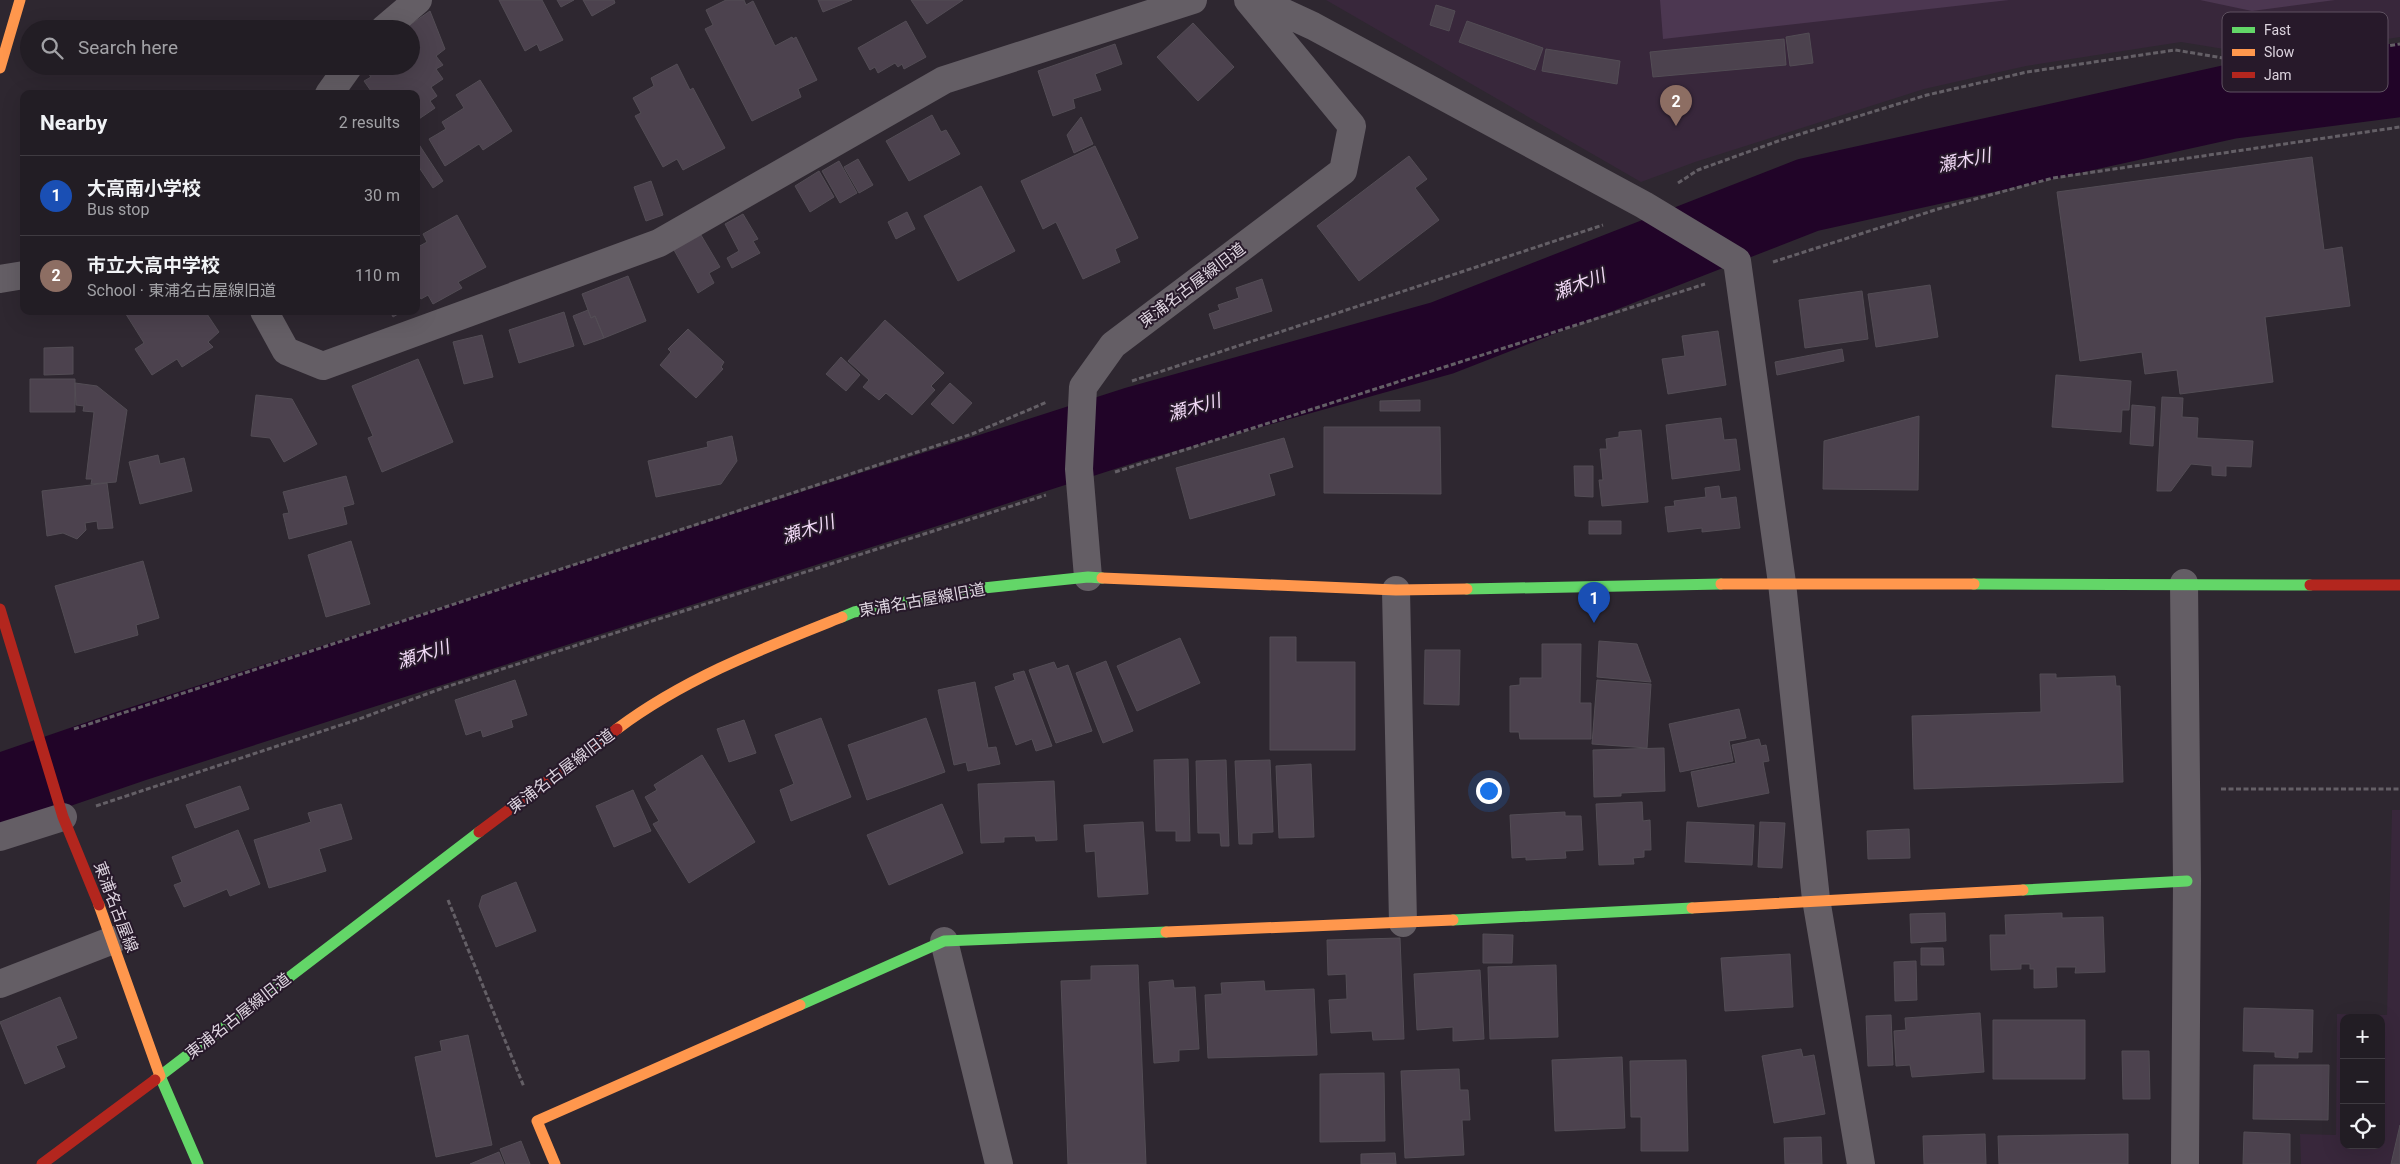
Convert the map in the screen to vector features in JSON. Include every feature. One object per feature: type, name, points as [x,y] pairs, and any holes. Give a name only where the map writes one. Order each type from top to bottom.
[{"type":"street","points":[[0,68],[20,0]]},
{"type":"street","points":[[395,20],[418,0]]},
{"type":"street","points":[[266,315],[286,351],[323,366],[659,243],[944,80],[1193,0]]},
{"type":"street","name":"東浦名古屋線旧道","points":[[1082,393],[1113,345],[1343,171],[1352,126],[1248,0]]},
{"type":"street","points":[[1257,0],[1314,26],[1654,210],[1738,267],[1782,584],[1816,899],[1861,1164]]},
{"type":"street","points":[[332,90],[343,75]]},
{"type":"street","points":[[0,279],[20,276]]},
{"type":"street","points":[[1082,393],[1079,476],[1088,578]]},
{"type":"street","name":"東浦名古屋線旧道","points":[[160,1076],[434,865],[645,708],[746,655],[854,612],[974,589],[1088,578],[1396,590],[1782,584],[2184,583],[2400,585]]},
{"type":"street","points":[[2184,583],[2187,881],[2185,1164]]},
{"type":"street","points":[[1396,590],[1402,923]]},
{"type":"street","name":"東浦名古屋線","points":[[1,619],[61,812],[113,940],[160,1076],[198,1164]]},
{"type":"street","points":[[0,837],[61,812]]},
{"type":"street","points":[[555,1164],[538,1120],[944,942],[1402,923],[1816,899],[2187,881]]},
{"type":"street","points":[[0,984],[113,940]]},
{"type":"street","points":[[944,942],[999,1164]]},
{"type":"street","points":[[42,1164],[160,1076]]},
{"type":"path","points":[[40,746],[972,434],[1082,393],[1136,380],[1612,222],[1654,210],[1698,170],[1781,140],[1927,95],[2027,72],[2175,50],[2222,58]]},
{"type":"path","points":[[61,812],[359,720],[443,688],[677,615],[1079,476],[1738,267],[2053,178],[2400,127]]},
{"type":"path","points":[[2186,789],[2400,789]]},
{"type":"path","points":[[434,865],[538,1120]]},
{"type":"shaded area","points":[[1326,0],[2400,0],[2400,37],[2388,39],[2388,12],[2222,12],[2222,49],[2181,42],[2026,66],[1924,89],[1695,162],[1641,182]]},
{"type":"shaded area","points":[[1660,0],[2009,0],[1663,39]]},
{"type":"shaded area","points":[[2200,0],[2335,0],[2252,11]]},
{"type":"shaded area","points":[[2392,810],[2400,810],[2400,1164],[2301,1164],[2300,1134],[2336,1135],[2337,1014],[2340,1014],[2340,1149],[2385,1149],[2385,1015],[2387,1015]]},
{"type":"building","points":[[499,0],[542,0],[563,40],[540,51],[537,44],[525,51]]},
{"type":"building","points":[[557,0],[574,0],[561,7]]},
{"type":"building","points":[[583,0],[614,0],[615,3],[592,16]]},
{"type":"building","points":[[726,0],[744,0],[746,5],[753,1],[775,46],[792,37],[793,39],[796,37],[817,80],[798,89],[801,97],[752,121],[705,29],[713,25],[706,10]]},
{"type":"building","points":[[818,0],[852,0],[823,12]]},
{"type":"building","points":[[911,0],[963,0],[927,24]]},
{"type":"building","points":[[1436,5],[1455,11],[1449,31],[1430,25]]},
{"type":"building","points":[[430,11],[445,49],[436,56],[443,65],[436,69],[443,79],[431,87],[437,96],[430,101],[435,108],[420,118],[420,90],[370,90],[364,81],[371,77],[369,75],[420,75],[420,20],[417,20]]},
{"type":"building","points":[[906,21],[926,57],[904,69],[902,64],[898,67],[895,63],[878,73],[875,67],[870,70],[858,48]]},
{"type":"building","points":[[1467,21],[1543,48],[1535,70],[1459,42]]},
{"type":"building","points":[[1193,23],[1234,67],[1198,101],[1157,57]]},
{"type":"building","points":[[1809,33],[1813,63],[1790,66],[1786,37]]},
{"type":"building","points":[[1784,39],[1786,65],[1653,77],[1650,52]]},
{"type":"building","points":[[1115,44],[1122,64],[1095,74],[1101,90],[1073,99],[1075,108],[1053,116],[1038,71]]},
{"type":"building","points":[[1546,49],[1620,61],[1617,84],[1542,71]]},
{"type":"building","points":[[677,64],[690,90],[693,88],[725,148],[683,170],[677,159],[663,167],[635,116],[641,113],[633,98],[654,86],[651,78]]},
{"type":"building","points":[[480,80],[512,131],[483,150],[479,144],[445,166],[429,139],[446,129],[442,122],[464,108],[456,95]]},
{"type":"building","points":[[932,115],[941,132],[946,130],[960,154],[909,181],[886,141]]},
{"type":"building","points":[[1081,117],[1093,144],[1074,153],[1067,135]]},
{"type":"building","points":[[420,146],[443,181],[433,188],[420,169]]},
{"type":"building","points":[[1095,146],[1138,238],[1115,249],[1120,262],[1083,279],[1056,222],[1043,229],[1021,181]]},
{"type":"building","points":[[1409,156],[1427,179],[1415,188],[1439,220],[1359,281],[1317,226]]},
{"type":"building","points":[[2312,157],[2324,250],[2342,247],[2350,306],[2265,317],[2273,382],[2180,394],[2177,370],[2145,374],[2142,352],[2080,361],[2057,192]]},
{"type":"building","points":[[858,159],[873,185],[859,193],[844,167]]},
{"type":"building","points":[[839,161],[857,193],[840,203],[822,171]]},
{"type":"building","points":[[819,171],[834,197],[810,212],[795,186]]},
{"type":"building","points":[[651,181],[663,215],[646,221],[634,187]]},
{"type":"building","points":[[981,186],[1015,251],[958,281],[924,216]]},
{"type":"building","points":[[907,212],[915,229],[896,239],[888,222]]},
{"type":"building","points":[[743,214],[758,239],[753,241],[760,253],[732,268],[727,258],[739,251],[725,224]]},
{"type":"building","points":[[457,215],[486,267],[458,282],[462,288],[433,304],[428,295],[421,299],[420,246],[427,242],[423,234]]},
{"type":"building","points":[[701,235],[720,267],[709,273],[714,283],[698,293],[674,250]]},
{"type":"building","points":[[628,276],[646,321],[604,338],[595,316],[591,318],[582,294]]},
{"type":"building","points":[[1262,279],[1272,311],[1214,329],[1209,314],[1220,310],[1218,305],[1239,298],[1236,288]]},
{"type":"building","points":[[1930,285],[1938,337],[1876,347],[1868,294]]},
{"type":"building","points":[[1862,291],[1868,339],[1805,348],[1799,300]]},
{"type":"building","points":[[588,310],[591,318],[595,316],[604,338],[584,345],[573,316]]},
{"type":"building","points":[[564,312],[574,346],[519,363],[509,330]]},
{"type":"building","points":[[126,315],[208,315],[219,332],[208,342],[213,347],[182,367],[177,359],[152,375],[135,349],[144,343]]},
{"type":"building","points":[[885,320],[944,373],[931,386],[935,390],[912,415],[886,393],[879,400],[863,387],[869,380],[848,361]]},
{"type":"building","points":[[688,329],[724,362],[721,367],[723,369],[696,398],[660,365],[671,352],[668,349]]},
{"type":"building","points":[[1718,331],[1726,385],[1668,394],[1662,359],[1685,356],[1682,336]]},
{"type":"building","points":[[482,335],[493,377],[464,384],[453,342]]},
{"type":"building","points":[[73,347],[73,374],[44,375],[44,348]]},
{"type":"building","points":[[1842,349],[1844,361],[1777,375],[1775,362]]},
{"type":"building","points":[[841,357],[860,375],[846,391],[826,374]]},
{"type":"building","points":[[418,359],[453,442],[382,472],[368,438],[373,436],[352,386]]},
{"type":"building","points":[[2056,375],[2131,381],[2129,410],[2122,410],[2121,432],[2052,427]]},
{"type":"building","points":[[30,379],[75,379],[75,412],[30,412]]},
{"type":"building","points":[[75,383],[97,386],[127,410],[116,482],[91,484],[92,479],[86,479],[94,412],[83,411],[84,406],[76,405]]},
{"type":"building","points":[[950,383],[972,403],[953,424],[931,404]]},
{"type":"building","points":[[256,395],[292,399],[317,444],[284,462],[270,438],[251,436]]},
{"type":"building","points":[[2162,397],[2183,398],[2182,417],[2198,418],[2197,438],[2253,441],[2251,467],[2226,466],[2226,476],[2212,475],[2212,466],[2191,464],[2171,491],[2157,491]]},
{"type":"building","points":[[1420,400],[1420,411],[1380,411],[1380,401]]},
{"type":"building","points":[[2132,405],[2155,407],[2153,446],[2130,444]]},
{"type":"building","points":[[1919,416],[1918,490],[1823,489],[1824,441]]},
{"type":"building","points":[[1721,418],[1724,440],[1736,439],[1740,470],[1672,479],[1666,425]]},
{"type":"building","points":[[1324,427],[1440,427],[1441,494],[1324,493]]},
{"type":"building","points":[[1641,430],[1648,502],[1602,506],[1599,480],[1603,480],[1600,449],[1607,449],[1606,439],[1619,437],[1619,432]]},
{"type":"building","points":[[732,436],[737,461],[721,484],[656,497],[648,461],[708,447],[707,442]]},
{"type":"building","points":[[1284,438],[1293,467],[1269,474],[1275,495],[1190,519],[1176,468]]},
{"type":"building","points":[[158,455],[160,464],[184,458],[192,491],[140,504],[129,462]]},
{"type":"building","points":[[1574,466],[1593,466],[1593,497],[1575,496]]},
{"type":"building","points":[[346,476],[354,504],[343,507],[347,524],[289,539],[283,514],[289,513],[283,492]]},
{"type":"building","points":[[107,483],[113,528],[98,529],[97,521],[85,523],[86,530],[77,539],[63,533],[47,536],[42,491]]},
{"type":"building","points":[[1719,486],[1721,499],[1736,497],[1740,528],[1702,532],[1702,528],[1668,532],[1665,507],[1675,506],[1674,501],[1706,497],[1705,488]]},
{"type":"building","points":[[1589,521],[1621,521],[1621,534],[1589,534]]},
{"type":"building","points":[[351,541],[370,604],[326,617],[308,555]]},
{"type":"building","points":[[143,561],[159,618],[136,625],[138,635],[75,653],[55,586]]},
{"type":"building","points":[[1270,637],[1296,637],[1296,662],[1355,662],[1355,750],[1270,750]]},
{"type":"building","points":[[1180,638],[1200,683],[1137,711],[1117,666]]},
{"type":"building","points":[[1599,641],[1637,644],[1651,682],[1597,677]]},
{"type":"building","points":[[1542,644],[1581,644],[1580,703],[1591,703],[1591,739],[1520,739],[1519,732],[1510,732],[1510,686],[1520,685],[1520,678],[1542,678]]},
{"type":"building","points":[[1425,650],[1460,650],[1459,705],[1424,704]]},
{"type":"building","points":[[1106,661],[1133,731],[1103,743],[1076,673]]},
{"type":"building","points":[[1054,662],[1057,669],[1068,665],[1092,731],[1056,743],[1029,670]]},
{"type":"building","points":[[1024,671],[1052,746],[1036,751],[1032,739],[1016,745],[995,687],[1015,680],[1013,674]]},
{"type":"building","points":[[2040,674],[2056,674],[2056,678],[2115,676],[2116,686],[2120,686],[2123,782],[1914,789],[1912,716],[2041,712]]},
{"type":"building","points":[[515,680],[527,715],[511,720],[513,727],[483,737],[481,730],[466,735],[455,700]]},
{"type":"building","points":[[1597,680],[1651,684],[1647,748],[1592,744]]},
{"type":"building","points":[[975,682],[988,748],[996,747],[1000,764],[968,771],[966,762],[954,765],[938,690]]},
{"type":"building","points":[[1739,709],[1746,738],[1729,741],[1733,761],[1680,772],[1669,724]]},
{"type":"building","points":[[821,718],[851,797],[791,821],[780,790],[794,784],[775,735]]},
{"type":"building","points":[[926,718],[945,772],[867,800],[848,745]]},
{"type":"building","points":[[744,720],[756,753],[729,762],[717,729]]},
{"type":"building","points":[[1759,739],[1761,746],[1766,745],[1769,761],[1763,762],[1769,793],[1698,807],[1691,772],[1736,763],[1732,745]]},
{"type":"building","points":[[1664,748],[1665,791],[1621,793],[1621,796],[1594,797],[1593,750]]},
{"type":"building","points":[[702,755],[755,842],[689,883],[653,824],[659,821],[645,797],[657,790],[654,785]]},
{"type":"building","points":[[1188,759],[1190,841],[1176,841],[1176,831],[1156,831],[1154,760]]},
{"type":"building","points":[[1226,760],[1229,846],[1221,846],[1220,833],[1198,833],[1196,761]]},
{"type":"building","points":[[1270,760],[1273,832],[1252,833],[1252,844],[1239,844],[1235,761]]},
{"type":"building","points":[[1311,764],[1314,837],[1279,838],[1276,766]]},
{"type":"building","points":[[1054,781],[1057,840],[1036,841],[1035,836],[1004,837],[1004,842],[981,843],[978,784]]},
{"type":"building","points":[[240,786],[249,809],[195,828],[186,805]]},
{"type":"building","points":[[633,790],[651,831],[614,847],[596,806]]},
{"type":"building","points":[[1642,802],[1643,821],[1650,820],[1651,850],[1644,850],[1644,857],[1633,858],[1634,864],[1599,865],[1596,804]]},
{"type":"building","points":[[341,804],[352,839],[319,849],[326,871],[269,888],[254,840],[311,822],[308,813]]},
{"type":"building","points":[[942,804],[963,853],[889,885],[867,835]]},
{"type":"building","points":[[1565,812],[1565,816],[1581,816],[1583,850],[1565,851],[1566,858],[1526,860],[1526,857],[1512,858],[1510,815]]},
{"type":"building","points":[[1143,822],[1148,894],[1098,897],[1095,851],[1086,852],[1084,825]]},
{"type":"building","points":[[1687,822],[1754,825],[1752,865],[1685,862]]},
{"type":"building","points":[[1760,822],[1785,823],[1782,868],[1758,867]]},
{"type":"building","points":[[1909,829],[1910,858],[1868,859],[1867,831]]},
{"type":"building","points":[[238,830],[260,884],[230,896],[227,889],[184,907],[174,885],[182,882],[172,857]]},
{"type":"building","points":[[516,882],[536,931],[496,947],[479,906],[482,896]]},
{"type":"building","points":[[1945,913],[1946,941],[1911,943],[1910,914]]},
{"type":"building","points":[[2062,913],[2062,918],[2103,917],[2105,972],[2075,973],[2076,967],[2056,967],[2057,987],[2034,988],[2034,969],[2030,969],[2030,964],[2021,964],[2021,969],[1991,970],[1990,935],[2006,935],[2005,915]]},
{"type":"building","points":[[1483,934],[1513,935],[1512,963],[1483,963]]},
{"type":"building","points":[[1400,938],[1404,1039],[1373,1040],[1372,1031],[1331,1033],[1329,1000],[1347,999],[1346,974],[1328,975],[1327,940]]},
{"type":"building","points":[[1921,948],[1943,948],[1944,965],[1921,965]]},
{"type":"building","points":[[1790,954],[1793,1007],[1725,1011],[1721,958]]},
{"type":"building","points":[[1916,961],[1917,1000],[1895,1001],[1894,962]]},
{"type":"building","points":[[1138,965],[1146,1164],[1068,1164],[1061,981],[1091,980],[1091,966]]},
{"type":"building","points":[[1556,965],[1558,1037],[1490,1039],[1488,967]]},
{"type":"building","points":[[1480,970],[1484,1039],[1453,1041],[1453,1027],[1417,1030],[1414,974]]},
{"type":"building","points":[[1173,980],[1174,988],[1195,987],[1199,1049],[1179,1050],[1179,1061],[1154,1063],[1149,982]]},
{"type":"building","points":[[1264,981],[1265,991],[1314,989],[1317,1055],[1208,1058],[1205,995],[1222,994],[1221,983]]},
{"type":"building","points":[[60,997],[77,1038],[56,1046],[65,1067],[25,1084],[0,1022]]},
{"type":"building","points":[[2244,1008],[2313,1010],[2312,1052],[2298,1052],[2298,1058],[2275,1057],[2275,1052],[2243,1051]]},
{"type":"building","points":[[1980,1013],[1984,1072],[1912,1077],[1910,1065],[1896,1066],[1894,1031],[1906,1030],[1905,1018]]},
{"type":"building","points":[[1891,1015],[1893,1065],[1868,1066],[1866,1016]]},
{"type":"building","points":[[1993,1020],[2085,1020],[2085,1079],[1993,1079]]},
{"type":"building","points":[[468,1035],[492,1145],[436,1157],[415,1057],[442,1051],[440,1041]]},
{"type":"building","points":[[1801,1049],[1803,1057],[1814,1055],[1825,1114],[1774,1123],[1762,1056]]},
{"type":"building","points":[[2122,1051],[2149,1051],[2150,1099],[2123,1099]]},
{"type":"building","points":[[1622,1057],[1625,1128],[1555,1131],[1552,1060]]},
{"type":"building","points":[[1686,1060],[1688,1151],[1641,1151],[1641,1117],[1631,1117],[1630,1061]]},
{"type":"building","points":[[2254,1065],[2329,1065],[2328,1120],[2253,1119]]},
{"type":"building","points":[[1459,1069],[1460,1090],[1468,1090],[1470,1120],[1462,1120],[1464,1155],[1405,1158],[1401,1071]]},
{"type":"building","points":[[1384,1073],[1385,1141],[1320,1142],[1320,1074]]},
{"type":"building","points":[[2400,1125],[2400,1164],[2391,1164]]},
{"type":"building","points":[[2244,1132],[2290,1134],[2290,1164],[2243,1164]]},
{"type":"building","points":[[1985,1134],[1986,1164],[1924,1164],[1923,1136]]},
{"type":"building","points":[[2128,1134],[2128,1164],[1999,1164],[1998,1136]]},
{"type":"building","points":[[1821,1137],[1822,1164],[1785,1164],[1784,1138]]},
{"type":"building","points":[[521,1141],[530,1164],[506,1164],[500,1149]]},
{"type":"building","points":[[499,1152],[504,1164],[470,1164]]},
{"type":"building","points":[[1395,1153],[1396,1164],[1361,1164],[1361,1154]]},
{"type":"waterway","name":"瀬木川","points":[[2388,82],[2400,80]]},
{"type":"waterway","name":"瀬木川","points":[[0,791],[134,745],[1134,424],[1442,338],[1808,195],[2229,102],[2307,92]]},
{"type":"traffic: fast","points":[[842,617],[854,612],[974,589],[1088,577],[1102,578]]},
{"type":"traffic: fast","points":[[1467,589],[1721,584]]},
{"type":"traffic: fast","points":[[1974,584],[2310,585]]},
{"type":"traffic: fast","points":[[198,1164],[160,1076],[479,832]]},
{"type":"traffic: fast","points":[[2023,890],[2187,881]]},
{"type":"traffic: fast","points":[[1453,920],[1692,908]]},
{"type":"traffic: fast","points":[[800,1005],[944,941],[1166,932]]},
{"type":"traffic: slow","points":[[0,68],[20,0]]},
{"type":"traffic: slow","points":[[1102,578],[1396,590],[1467,589]]},
{"type":"traffic: slow","points":[[1721,584],[1974,584]]},
{"type":"traffic: slow","points":[[617,729],[670,694],[698,679],[754,653],[842,617]]},
{"type":"traffic: slow","points":[[1692,908],[2023,890]]},
{"type":"traffic: slow","points":[[99,905],[160,1076],[155,1080]]},
{"type":"traffic: slow","points":[[1166,932],[1453,920]]},
{"type":"traffic: slow","points":[[555,1164],[537,1121],[800,1005]]},
{"type":"traffic: jam","points":[[2310,585],[2400,585]]},
{"type":"traffic: jam","points":[[0,609],[63,817],[99,905]]},
{"type":"traffic: jam","points":[[479,832],[617,729]]},
{"type":"traffic: jam","points":[[42,1164],[155,1080]]},
{"type":"place","name":"市立大高中学校","points":[[1676,126]]},
{"type":"place","name":"大高南小学校","points":[[1594,623]]}]
